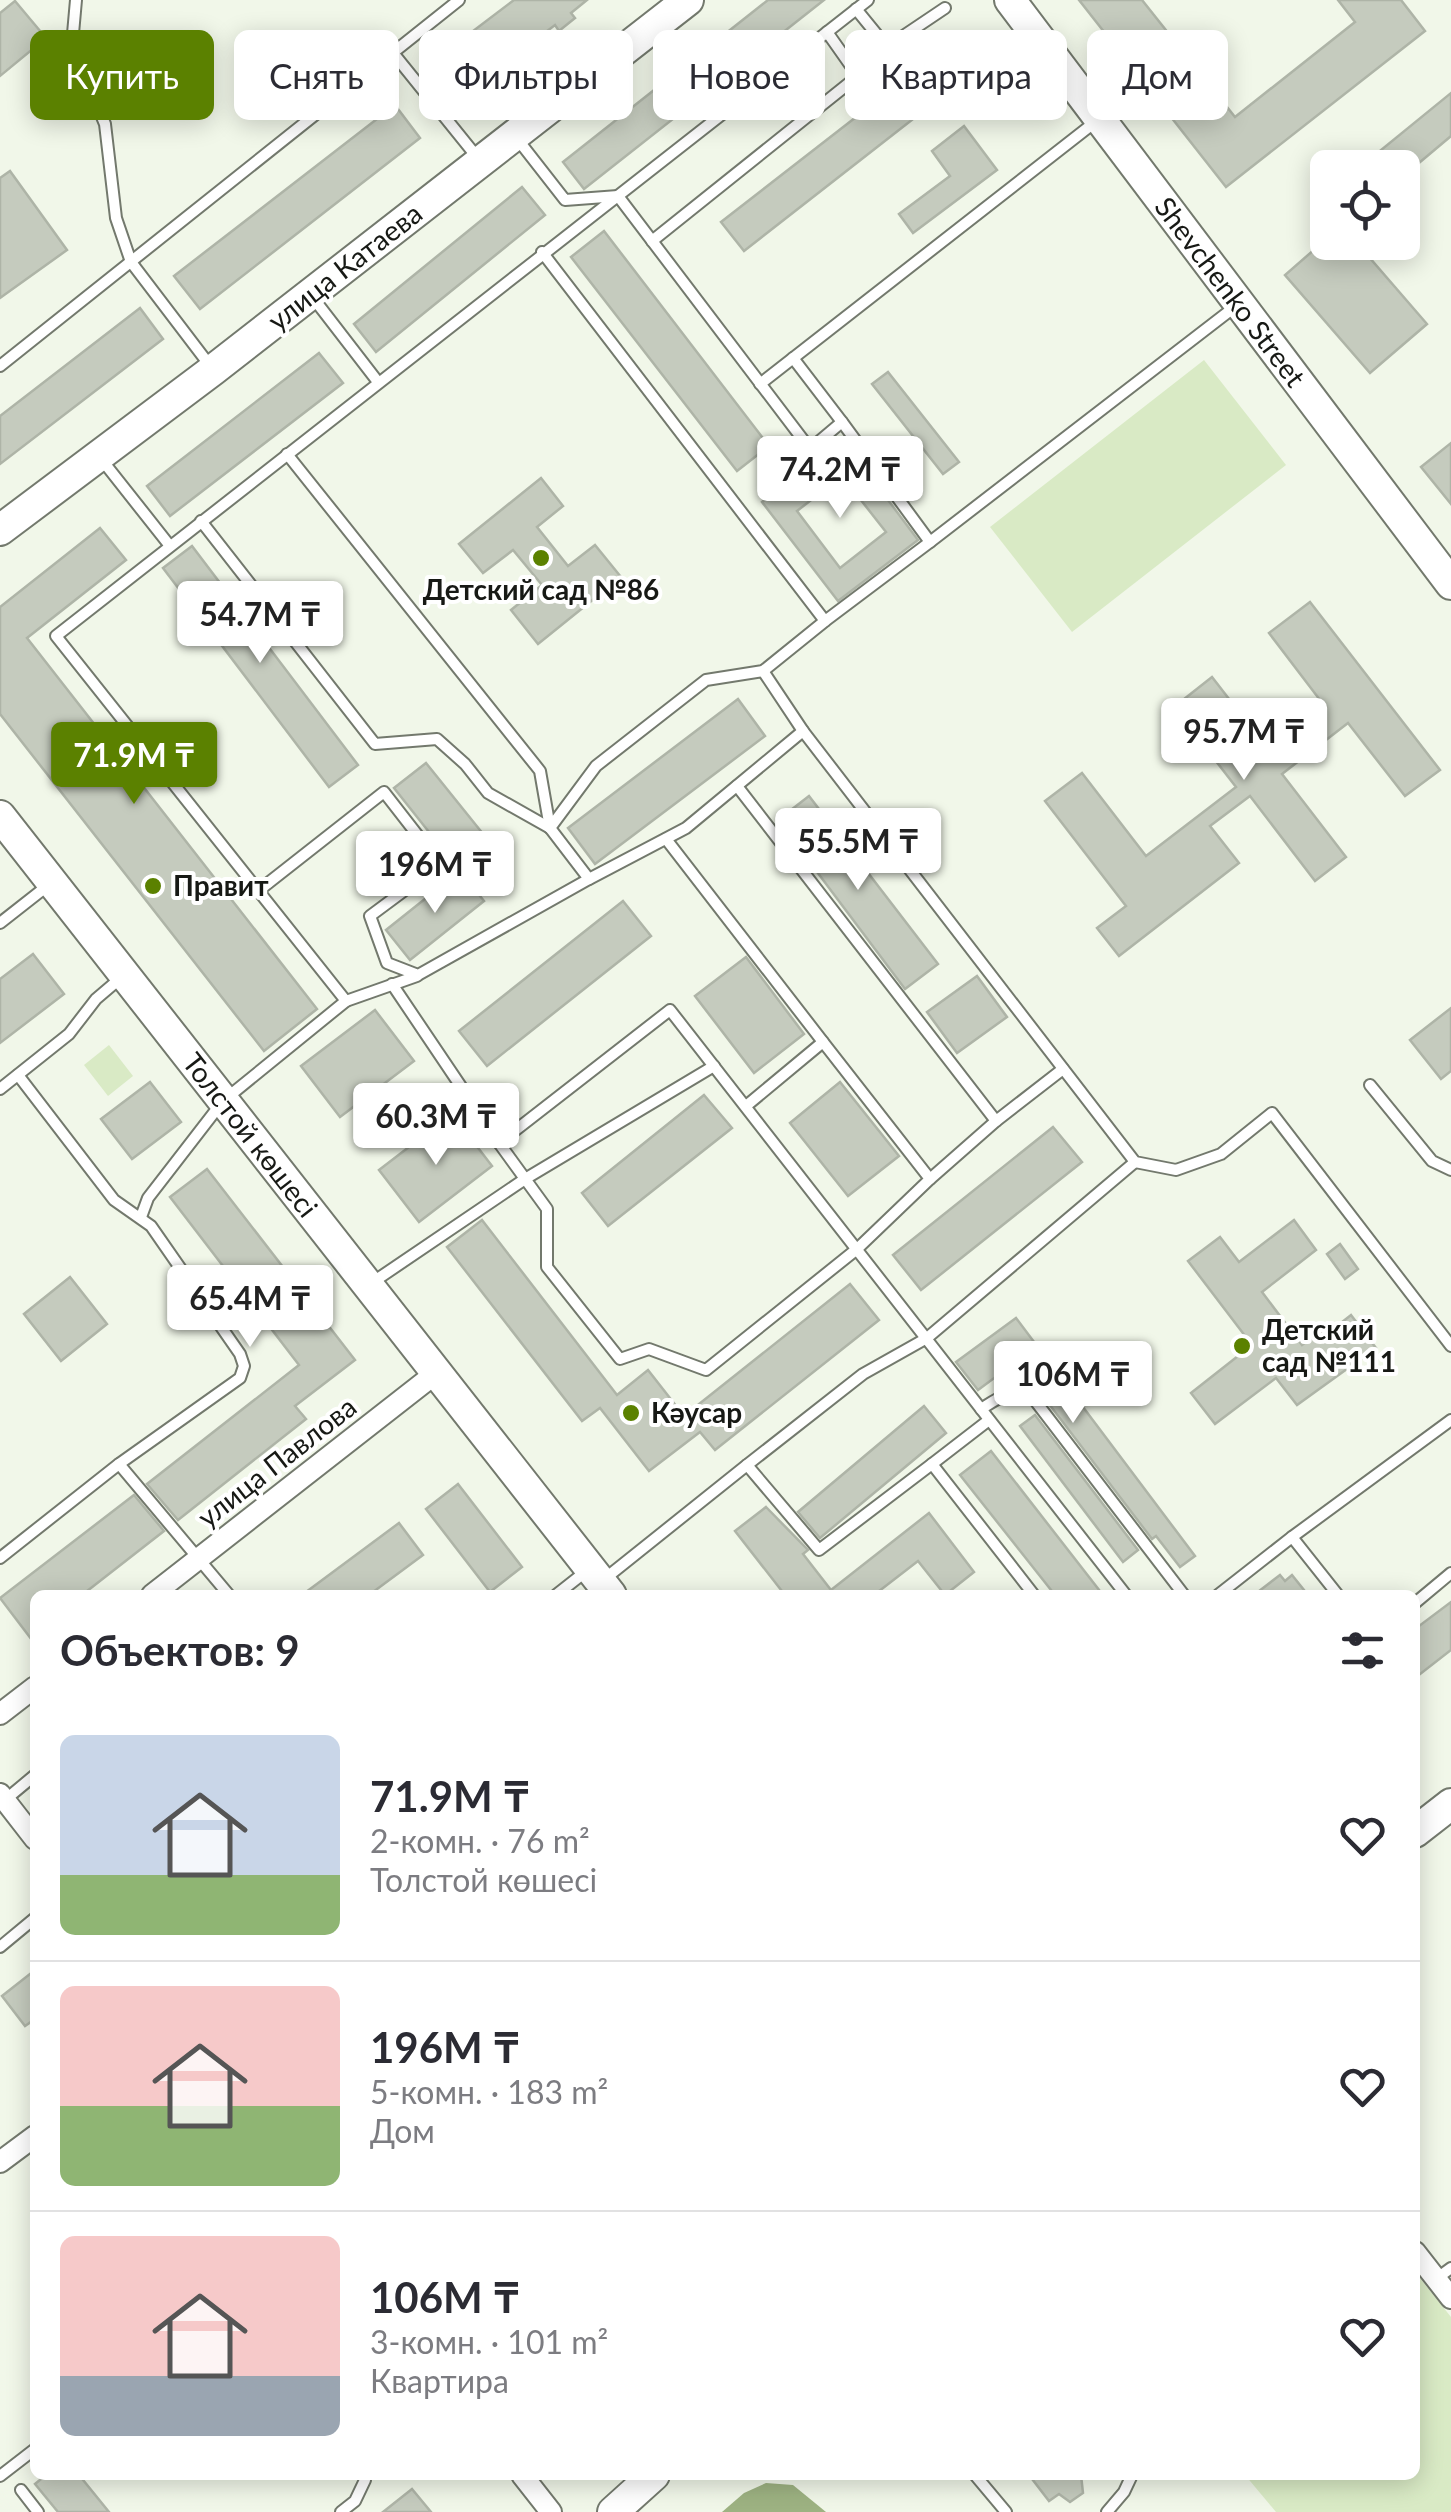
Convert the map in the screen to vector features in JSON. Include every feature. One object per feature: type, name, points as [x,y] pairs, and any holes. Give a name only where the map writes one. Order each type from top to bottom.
[{"type":"street","name":"Shevchenko Street","points":[[1010,0],[1087,102]]},
{"type":"street","name":"улица Катаева","points":[[0,530],[310,294],[678,3]]},
{"type":"street","name":"Shevchenko Street","points":[[1101,120],[1451,584]]},
{"type":"street","name":"Толстой көшесі","points":[[0,816],[600,1582]]},
{"type":"street","name":"улица Павлова","points":[[158,1590],[436,1373]]},
{"type":"street","points":[[0,1714],[30,1691]]},
{"type":"street","points":[[2,1797],[30,1833]]},
{"type":"street","points":[[1420,1828],[1451,1804]]},
{"type":"street","points":[[0,2162],[30,2140]]},
{"type":"street","points":[[1420,2256],[1443,2273],[1451,2298]]},
{"type":"street","points":[[526,2480],[551,2512]]},
{"type":"street","points":[[613,2512],[648,2480]]},
{"type":"lane","points":[[76,0],[72,45],[105,124],[116,218],[131,262],[212,370]]},
{"type":"lane","points":[[399,48],[459,0]]},
{"type":"lane","points":[[346,1000],[56,636],[868,0]]},
{"type":"lane","points":[[856,9],[887,47],[944,8]]},
{"type":"lane","points":[[652,241],[858,76],[827,32]]},
{"type":"lane","points":[[399,60],[481,161]]},
{"type":"lane","points":[[0,366],[309,120]]},
{"type":"lane","points":[[760,384],[1096,120]]},
{"type":"lane","points":[[514,135],[565,200],[618,196]]},
{"type":"lane","points":[[618,196],[810,449],[842,422]]},
{"type":"lane","points":[[542,252],[825,621]]},
{"type":"lane","points":[[310,294],[378,382]]},
{"type":"lane","points":[[550,828],[596,766],[706,680],[763,671],[1239,303]]},
{"type":"lane","points":[[793,358],[930,542]]},
{"type":"lane","points":[[287,454],[540,770],[550,828]]},
{"type":"lane","points":[[98,456],[170,546]]},
{"type":"lane","points":[[201,521],[375,744],[437,739],[465,764],[488,793],[550,828],[589,879]]},
{"type":"lane","points":[[763,671],[803,730],[1135,1162],[1176,1170],[1220,1154],[1272,1112],[1451,1346]]},
{"type":"lane","points":[[141,1218],[148,1198],[223,1101],[346,1000],[418,975],[686,828],[803,730]]},
{"type":"lane","points":[[737,786],[996,1121]]},
{"type":"lane","points":[[258,890],[384,792],[440,864],[370,916],[387,963],[418,975]]},
{"type":"lane","points":[[666,839],[930,1179]]},
{"type":"lane","points":[[0,923],[52,882]]},
{"type":"lane","points":[[0,1090],[70,1034],[96,999],[124,974]]},
{"type":"lane","points":[[392,984],[547,1210],[546,1267],[620,1359],[648,1349],[706,1370],[857,1249],[996,1121],[1063,1069]]},
{"type":"lane","points":[[499,1142],[670,1010],[1122,1590]]},
{"type":"lane","points":[[746,1106],[824,1042]]},
{"type":"lane","points":[[368,1286],[525,1179],[714,1066]]},
{"type":"lane","points":[[0,1558],[119,1464],[240,1378],[244,1366],[240,1354],[159,1236],[114,1200],[18,1075]]},
{"type":"lane","points":[[1370,1086],[1432,1161],[1451,1170]]},
{"type":"lane","points":[[573,1590],[600,1582],[863,1374],[928,1338],[1135,1162]]},
{"type":"lane","points":[[981,1409],[1005,1394],[1030,1394],[1180,1590]]},
{"type":"lane","points":[[747,1465],[819,1550],[989,1420]]},
{"type":"lane","points":[[1224,1590],[1451,1420]]},
{"type":"lane","points":[[119,1464],[226,1590]]},
{"type":"lane","points":[[932,1464],[1030,1590]]},
{"type":"lane","points":[[1292,1537],[1334,1590]]},
{"type":"lane","points":[[1420,1598],[1451,1573]]},
{"type":"lane","points":[[2,1797],[30,1778]]},
{"type":"lane","points":[[0,1947],[30,1922]]},
{"type":"lane","points":[[0,2476],[30,2453]]},
{"type":"lane","points":[[341,2512],[354,2501],[365,2480]]},
{"type":"lane","points":[[979,2480],[1006,2512]]},
{"type":"lane","points":[[1107,2512],[1130,2480]]},
{"type":"lane","points":[[21,2490],[38,2512]]},
{"type":"shaded area","points":[[1204,360],[1286,465],[1072,632],[990,527]]},
{"type":"shaded area","points":[[109,1045],[133,1076],[108,1096],[84,1065]]},
{"type":"shaded area","points":[[1420,2278],[1451,2317],[1451,2512],[1276,2512],[1249,2480],[1420,2480]]},
{"type":"shaded area","points":[[766,2483],[793,2485],[826,2512],[722,2512],[744,2493]]},
{"type":"building","points":[[514,0],[587,0],[571,13],[575,18],[560,30],[555,25],[548,30],[474,30]]},
{"type":"building","points":[[768,0],[824,0],[786,30],[730,30]]},
{"type":"building","points":[[1079,0],[1142,0],[1166,30],[1103,30]]},
{"type":"building","points":[[1338,0],[1401,0],[1425,31],[1226,187],[1173,120],[1228,120],[1228,108],[1235,117],[1355,22]]},
{"type":"building","points":[[15,1],[39,30],[30,30],[30,51],[0,76],[0,13]]},
{"type":"building","points":[[653,91],[653,120],[672,120],[584,189],[563,162],[616,120],[633,120],[633,107]]},
{"type":"building","points":[[1451,93],[1451,136],[1420,162],[1420,150],[1381,150]]},
{"type":"building","points":[[399,110],[420,138],[200,309],[174,276],[376,120],[399,120]]},
{"type":"building","points":[[852,120],[912,120],[744,251],[721,222]]},
{"type":"building","points":[[964,126],[997,170],[913,233],[899,214],[950,176],[932,151]]},
{"type":"building","points":[[10,171],[67,250],[0,298],[0,178]]},
{"type":"building","points":[[522,187],[545,215],[376,352],[354,324]]},
{"type":"building","points":[[604,231],[769,446],[737,471],[571,257]]},
{"type":"building","points":[[1310,253],[1310,260],[1372,260],[1427,324],[1370,373],[1285,275]]},
{"type":"building","points":[[140,308],[163,339],[0,464],[0,416]]},
{"type":"building","points":[[319,353],[343,383],[170,516],[147,486]]},
{"type":"building","points":[[888,372],[959,462],[943,474],[872,384]]},
{"type":"building","points":[[843,440],[918,540],[838,601],[762,502]],"holes":[[[842,476],[886,532],[840,568],[797,511]]]},
{"type":"building","points":[[1451,443],[1451,504],[1421,467]]},
{"type":"building","name":"Детский сад №86","points":[[541,478],[563,506],[537,527],[568,566],[595,545],[621,577],[538,644],[511,610],[542,585],[513,550],[483,573],[459,544]]},
{"type":"building","points":[[100,528],[126,560],[27,638],[317,1009],[264,1051],[0,714],[0,607]]},
{"type":"building","points":[[192,546],[358,765],[329,787],[163,568]]},
{"type":"building","points":[[1310,602],[1440,770],[1405,796],[1348,723],[1282,774],[1346,857],[1315,881],[1250,796],[1210,826],[1239,863],[1119,956],[1097,928],[1126,906],[1045,801],[1082,773],[1146,856],[1236,787],[1174,707],[1212,677],[1264,744],[1320,700],[1269,633]]},
{"type":"building","points":[[738,699],[765,736],[595,864],[568,828]]},
{"type":"building","points":[[426,763],[492,845],[460,871],[394,788]]},
{"type":"building","points":[[809,796],[938,964],[905,989],[778,820]]},
{"type":"building","points":[[460,871],[484,901],[410,960],[386,930]]},
{"type":"building","points":[[623,901],[651,936],[487,1066],[459,1031]]},
{"type":"building","points":[[33,954],[64,994],[0,1043],[0,979]]},
{"type":"building","points":[[746,957],[804,1034],[754,1073],[695,996]]},
{"type":"building","points":[[977,976],[1007,1017],[957,1053],[927,1012]]},
{"type":"building","points":[[1451,1008],[1451,1071],[1441,1079],[1410,1040]]},
{"type":"building","points":[[375,1010],[414,1061],[340,1117],[301,1066]]},
{"type":"building","points":[[150,1082],[181,1122],[132,1159],[101,1119]]},
{"type":"building","points":[[840,1082],[899,1156],[848,1196],[790,1123]]},
{"type":"building","points":[[704,1095],[732,1128],[608,1226],[582,1193]]},
{"type":"building","points":[[452,1114],[492,1166],[419,1222],[379,1170]]},
{"type":"building","points":[[1053,1127],[1082,1162],[921,1290],[893,1255]]},
{"type":"building","points":[[207,1169],[355,1360],[295,1406],[306,1419],[178,1520],[147,1484],[299,1365],[170,1197]]},
{"type":"building","points":[[482,1220],[617,1395],[648,1370],[684,1416],[850,1284],[879,1320],[715,1450],[700,1432],[649,1471],[600,1408],[582,1421],[447,1247]]},
{"type":"building","points":[[1294,1220],[1316,1250],[1262,1292],[1302,1345],[1351,1315],[1376,1348],[1297,1405],[1276,1378],[1215,1424],[1191,1393],[1252,1345],[1188,1261],[1220,1237],[1239,1262]]},
{"type":"building","points":[[1340,1244],[1358,1269],[1345,1279],[1327,1254]]},
{"type":"building","points":[[70,1277],[107,1324],[61,1361],[24,1314]]},
{"type":"building","points":[[1016,1318],[1195,1556],[1180,1567],[1156,1536],[1152,1539],[1049,1404],[1054,1400],[1021,1358],[978,1390],[956,1362]]},
{"type":"building","points":[[924,1406],[946,1433],[820,1538],[798,1512]]},
{"type":"building","points":[[1035,1415],[1138,1550],[1123,1562],[1020,1426]]},
{"type":"building","points":[[991,1451],[1099,1590],[1051,1590],[960,1475]]},
{"type":"building","points":[[458,1484],[522,1567],[488,1590],[426,1509]]},
{"type":"building","points":[[134,1495],[164,1531],[88,1590],[30,1590],[30,1637],[0,1598]]},
{"type":"building","points":[[766,1507],[808,1550],[803,1554],[831,1590],[781,1590],[735,1531]]},
{"type":"building","points":[[929,1513],[974,1572],[951,1590],[941,1590],[918,1561],[880,1590],[831,1590]]},
{"type":"building","points":[[399,1523],[423,1555],[376,1590],[309,1590]]},
{"type":"building","points":[[1280,1575],[1285,1581],[1292,1575],[1304,1590],[1260,1590]]},
{"type":"building","points":[[1451,1602],[1451,1650],[1420,1674],[1420,1625]]},
{"type":"building","points":[[30,1974],[30,2022],[25,2026],[2,1996]]},
{"type":"building","points":[[40,2480],[83,2480],[109,2512],[58,2512],[35,2484]]},
{"type":"building","points":[[1033,2480],[1082,2480],[1083,2493],[1070,2502],[1059,2494],[1049,2501]]},
{"type":"building","points":[[412,2489],[431,2512],[383,2512]]},
{"type":"place","name":"Детский сад №86","points":[[541,558]]},
{"type":"place","name":"Правит","points":[[153,886]]},
{"type":"place","name":"Детский сад №111","points":[[1242,1346]]},
{"type":"place","name":"Кәусар","points":[[631,1413]]}]
